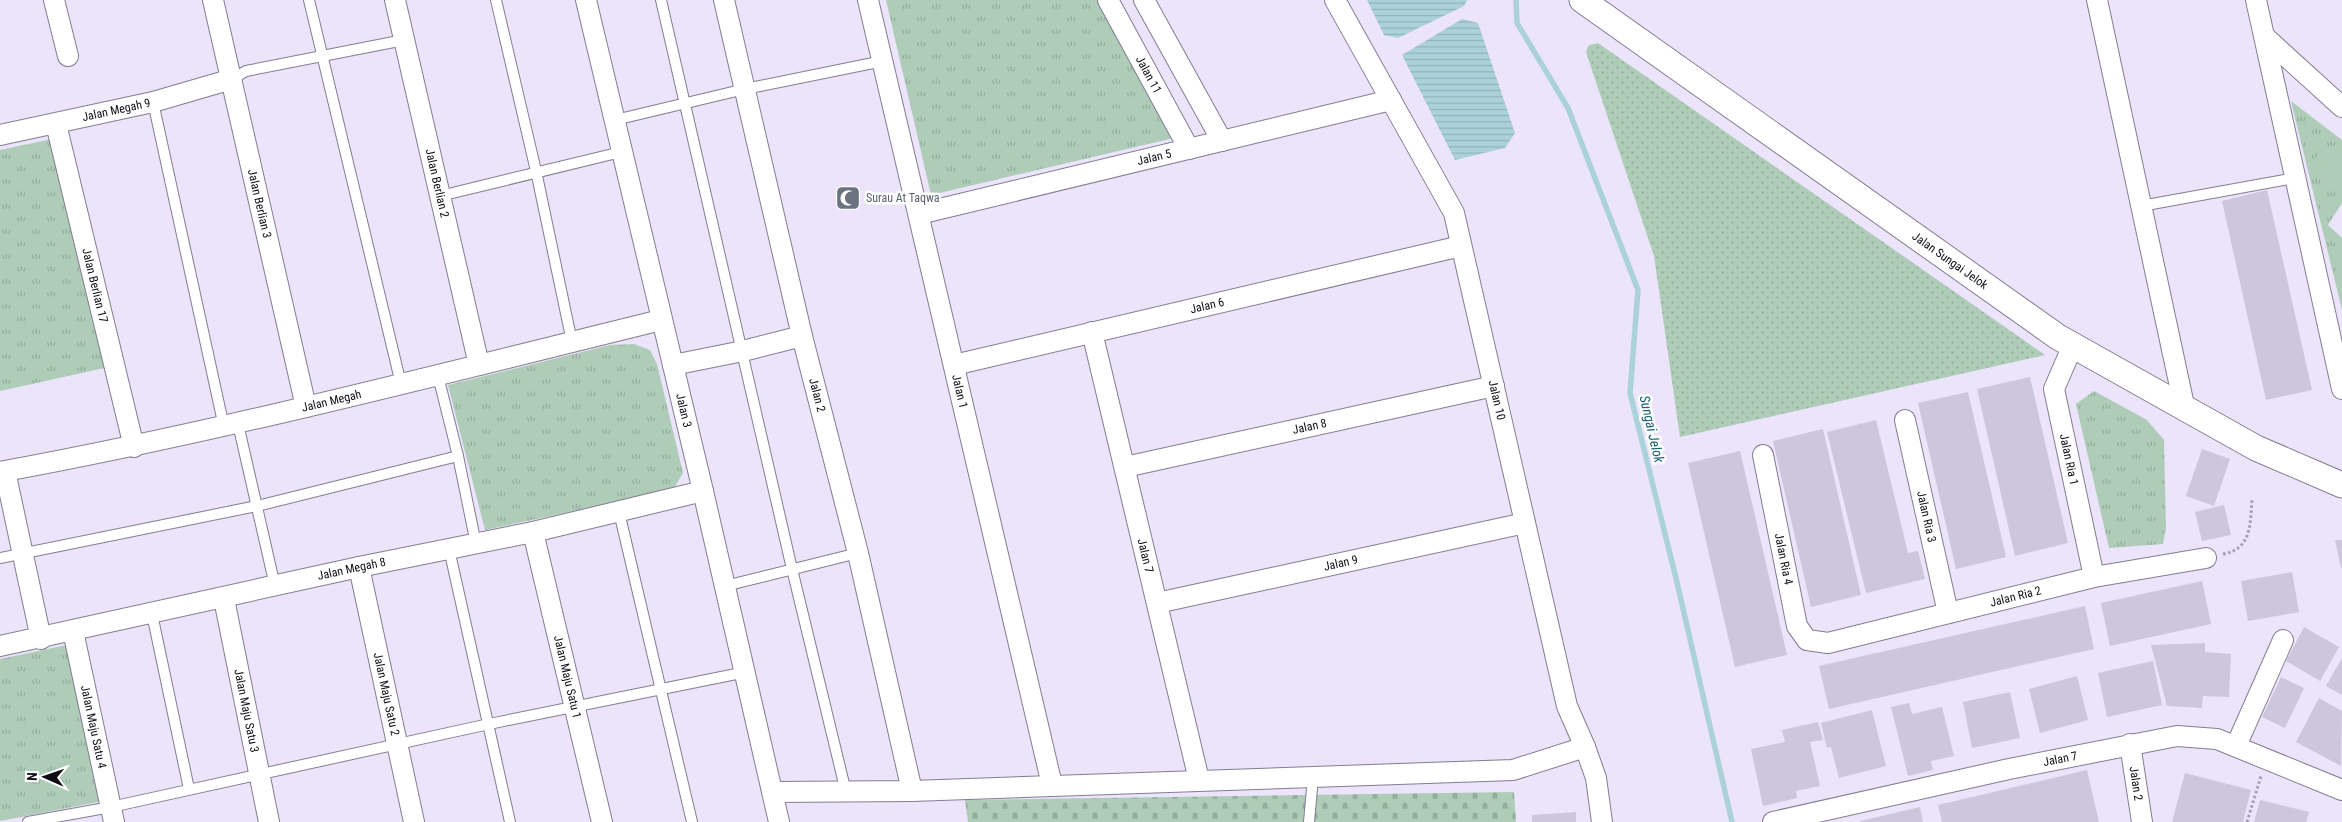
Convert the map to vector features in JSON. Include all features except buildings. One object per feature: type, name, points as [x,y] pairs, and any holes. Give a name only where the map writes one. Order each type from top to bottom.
[{"type":"street","points":[[54,0],[68,56]]},
{"type":"street","name":"Jalan Berlian 3","points":[[213,0],[306,407]]},
{"type":"street","name":"Jalan Berlian 2","points":[[395,0],[478,365]]},
{"type":"street","name":"Jalan 3","points":[[586,0],[746,672],[774,792],[779,822]]},
{"type":"street","name":"Jalan 2","points":[[724,0],[802,336],[858,553],[912,791]]},
{"type":"street","name":"Jalan 1","points":[[868,0],[1052,785]]},
{"type":"street","name":"Jalan 11","points":[[1108,0],[1189,149]]},
{"type":"street","points":[[1144,0],[1222,141]]},
{"type":"street","name":"Jalan 10","points":[[1335,0],[1454,213],[1567,706],[1596,778],[1602,822]]},
{"type":"street","name":"Jalan Sungai Jelok","points":[[1582,0],[2058,336],[2185,410],[2256,448],[2342,485]]},
{"type":"street","points":[[2097,0],[2185,410]]},
{"type":"street","points":[[2256,0],[2266,38],[2342,389]]},
{"type":"street","points":[[2266,38],[2342,107]]},
{"type":"street","name":"Jalan Megah 9","points":[[0,135],[153,102],[232,79]]},
{"type":"street","name":"Jalan 5","points":[[919,214],[1391,100]]},
{"type":"street","name":"Jalan Berlian 17","points":[[56,124],[134,447]]},
{"type":"street","name":"Jalan 6","points":[[954,365],[1461,246]]},
{"type":"street","name":"Jalan Megah","points":[[3,472],[134,447],[231,425],[438,376],[661,320]]},
{"type":"street","name":"Jalan 7","points":[[1092,332],[1199,780]]},
{"type":"street","points":[[673,365],[743,351],[802,336]]},
{"type":"street","name":"Jalan Ria 1","points":[[2072,344],[2054,389],[2094,576]]},
{"type":"street","name":"Jalan 8","points":[[1125,468],[1494,386]]},
{"type":"street","name":"Jalan Ria 3","points":[[1905,420],[1948,613]]},
{"type":"street","name":"Jalan Ria 4","points":[[1763,455],[1797,626],[1807,640],[1828,643]]},
{"type":"street","points":[[3,472],[41,639]]},
{"type":"street","name":"Jalan Megah 8","points":[[0,646],[41,639],[224,599],[359,567],[533,532],[703,491]]},
{"type":"street","name":"Jalan 9","points":[[1157,603],[1525,524]]},
{"type":"street","name":"Jalan Maju Satu 1","points":[[533,532],[576,706],[602,822]]},
{"type":"street","name":"Jalan Ria 2","points":[[1828,643],[2094,576],[2206,558]]},
{"type":"street","name":"Jalan Maju Satu 2","points":[[359,567],[414,822]]},
{"type":"street","name":"Jalan Maju Satu 3","points":[[224,599],[269,822]]},
{"type":"street","name":"Jalan Maju Satu 4","points":[[73,631],[113,815]]},
{"type":"street","points":[[2236,746],[2283,640]]},
{"type":"street","name":"Jalan 7","points":[[1772,822],[2009,769],[2177,736],[2217,739],[2342,790]]},
{"type":"street","name":"Jalan 2","points":[[2130,744],[2142,822]]},
{"type":"street","points":[[774,792],[912,791],[1513,770],[1585,747]]},
{"type":"lane","points":[[309,0],[401,384]]},
{"type":"lane","points":[[496,0],[536,170],[572,342]]},
{"type":"lane","points":[[661,0],[792,569],[846,792]]},
{"type":"lane","points":[[232,79],[246,71],[404,40]]},
{"type":"lane","points":[[615,120],[745,89],[883,61]]},
{"type":"lane","points":[[153,102],[231,425],[257,506],[275,586]]},
{"type":"lane","points":[[440,196],[536,170],[621,152]]},
{"type":"lane","points":[[2141,206],[2295,178]]},
{"type":"lane","points":[[438,376],[458,456],[476,544]]},
{"type":"lane","points":[[0,558],[257,506],[458,456]]},
{"type":"lane","points":[[619,512],[692,822]]},
{"type":"lane","points":[[449,550],[510,822]]},
{"type":"lane","points":[[725,586],[858,553]]},
{"type":"lane","points":[[152,614],[188,789]]},
{"type":"lane","points":[[28,822],[113,815],[188,789],[489,724],[746,672]]},
{"type":"lane","points":[[1309,822],[1312,777]]},
{"type":"path","points":[[2234,552],[2246,542],[2250,527],[2252,500]]},
{"type":"path","points":[[2247,822],[2266,759]]},
{"type":"green space","points":[[886,0],[1099,0],[1174,138],[931,195]]},
{"type":"green space","points":[[1598,43],[2045,355],[1680,437],[1654,256],[1586,52],[1589,45]]},
{"type":"green space","points":[[2291,101],[2342,140],[2342,203],[2328,225],[2342,238],[2342,310]]},
{"type":"green space","points":[[52,139],[109,367],[0,391],[0,150]]},
{"type":"green space","points":[[2324,146],[2342,160],[2342,187],[2312,163]]},
{"type":"green space","points":[[634,344],[650,350],[657,364],[683,473],[673,490],[485,530],[448,385],[610,345]]},
{"type":"green space","points":[[2094,391],[2147,420],[2164,440],[2166,528],[2163,544],[2109,548],[2076,404]]},
{"type":"green space","points":[[67,645],[103,801],[0,821],[0,659]]},
{"type":"green space","points":[[1514,792],[1516,822],[968,822],[965,800]]},
{"type":"shaded area","points":[[1367,0],[1467,0],[1464,6],[1398,38],[1384,35]]},
{"type":"shaded area","points":[[1462,19],[1478,23],[1515,133],[1505,148],[1455,160],[1402,55]]},
{"type":"waterway","name":"Sungai Jelok","points":[[1516,0],[1517,23],[1568,108],[1638,290],[1630,393],[1676,578],[1732,822]]},
{"type":"place","name":"Surau At Taqwa","points":[[848,198]]}]
